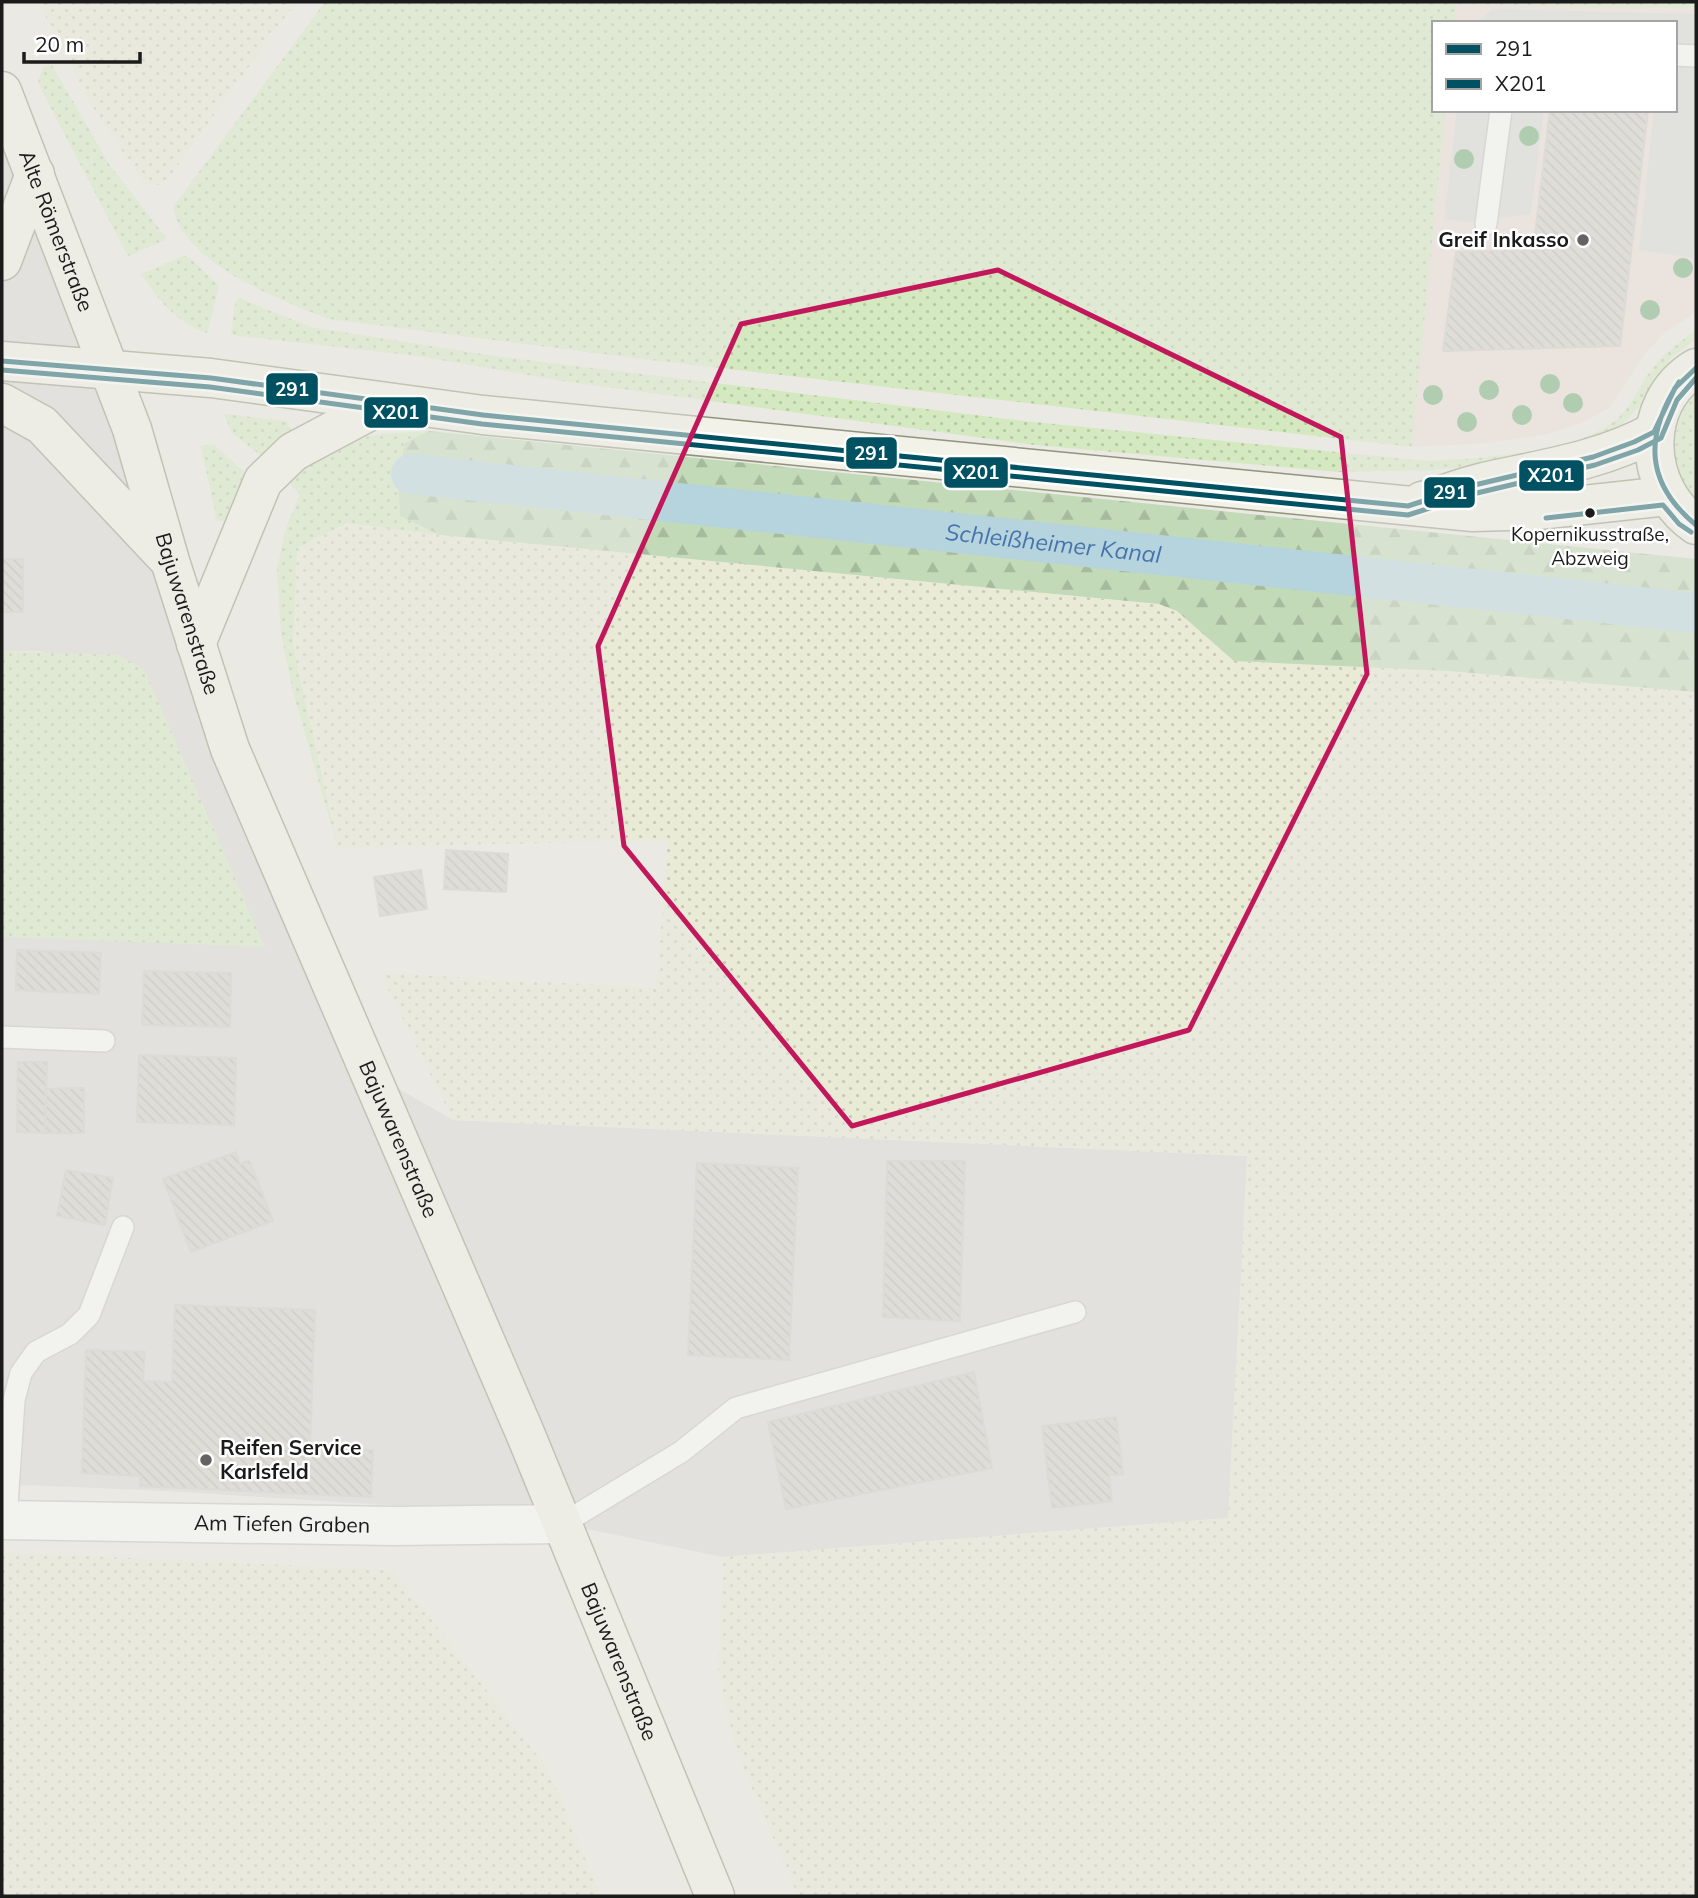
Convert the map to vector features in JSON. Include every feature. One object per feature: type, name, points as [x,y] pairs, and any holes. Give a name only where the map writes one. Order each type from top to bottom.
[{"type":"main road","name":"Alte Römerstraße","points":[[2,91],[111,371]]},
{"type":"main road","points":[[2,261],[35,174]]},
{"type":"main road","points":[[2,361],[244,382],[383,404],[1408,506],[1499,512],[1667,496]]},
{"type":"main road","points":[[1696,368],[1685,374],[1665,400],[1654,432],[1655,465],[1667,496],[1685,518],[1696,526]]},
{"type":"main road","name":"Bajuwarenstraße","points":[[111,371],[142,459],[170,561],[230,749],[562,1524],[715,1896]]},
{"type":"main road","points":[[2,403],[41,425],[170,561]]},
{"type":"main road","points":[[196,644],[263,481],[293,452],[383,404]]},
{"type":"main road","points":[[1408,506],[1482,482],[1563,466],[1628,446],[1654,432]]},
{"type":"street","name":"Am Tiefen Graben","points":[[4,1520],[395,1526],[562,1524]]},
{"type":"lane","points":[[1677,55],[1696,56]]},
{"type":"lane","points":[[1486,224],[1501,112]]},
{"type":"lane","points":[[2,1037],[104,1041]]},
{"type":"lane","points":[[4,1520],[14,1400],[21,1373],[36,1352],[70,1334],[89,1315],[123,1227]]},
{"type":"lane","points":[[562,1524],[681,1452],[736,1408],[1075,1312]]},
{"type":"highlighted area","points":[[998,270],[1341,437],[1367,674],[1189,1030],[852,1126],[624,846],[598,646],[741,324]]},
{"type":"shaded area","points":[[1456,2],[1696,2],[1696,312],[1664,333],[1644,355],[1609,408],[1582,423],[1543,435],[1488,443],[1412,447],[1445,112],[1677,112],[1677,21],[1454,21]]},
{"type":"shaded area","points":[[1492,9],[1696,14],[1696,236],[1693,258],[1639,250],[1654,112],[1677,112],[1677,21],[1479,21]]},
{"type":"shaded area","points":[[2,98],[345,1058],[453,1120],[1248,1156],[1228,1518],[723,1557],[509,1513],[168,1491],[2,1484],[2,937],[265,946],[42,651],[2,651]]},
{"type":"shaded area","points":[[1457,112],[1544,112],[1531,214],[1468,222],[1444,219]]},
{"type":"green space","points":[[38,2],[296,2],[167,180],[160,185],[144,184],[91,104]]},
{"type":"green space","points":[[325,2],[1696,2],[1696,8],[1456,4],[1454,21],[1432,21],[1432,112],[1445,112],[1412,447],[650,360],[329,319],[261,290],[214,262],[195,246],[181,227],[173,207]]},
{"type":"green space","points":[[52,65],[109,164],[167,239],[128,256],[38,83],[43,67]]},
{"type":"green space","points":[[183,256],[189,257],[219,286],[207,333],[186,323],[169,310],[141,274]]},
{"type":"green space","points":[[239,298],[310,327],[494,356],[1024,421],[1426,461],[1501,456],[1584,438],[1606,427],[1622,414],[1648,374],[1672,348],[1696,330],[1696,339],[1671,358],[1638,408],[1618,429],[1513,463],[1433,470],[1339,472],[1035,445],[563,381],[418,356],[231,335],[235,303]]},
{"type":"green space","points":[[1696,395],[1696,498],[1680,474],[1675,446],[1680,418]]},
{"type":"green space","points":[[224,414],[286,421],[292,431],[263,457],[232,433]]},
{"type":"green space","points":[[429,431],[405,444],[398,479],[400,515],[440,535],[347,523],[297,548],[293,646],[338,848],[293,692],[281,633],[277,568],[287,525],[300,495],[287,480],[342,441],[382,434]]},
{"type":"green space","points":[[429,431],[1696,559],[1696,692],[1448,671],[1234,661],[1177,611],[1159,604],[440,535],[400,516],[398,479],[405,443]]},
{"type":"green space","points":[[214,445],[248,475],[229,520],[217,521],[201,446]]},
{"type":"green space","points":[[347,523],[440,535],[1159,604],[1177,611],[1234,661],[1448,671],[1696,692],[1696,1896],[798,1896],[736,1751],[718,1669],[723,1557],[1228,1518],[1247,1156],[453,1120],[380,973],[656,988],[668,840],[338,848],[293,646],[297,548]]},
{"type":"green space","points":[[2,651],[118,655],[144,669],[265,947],[2,937]]},
{"type":"green space","points":[[2,1552],[393,1570],[547,1768],[601,1896],[2,1896]]},
{"type":"building","name":"Greif Inkasso","points":[[1550,112],[1648,112],[1620,346],[1443,351],[1456,252],[1533,250]]},
{"type":"building","points":[[2,559],[23,559],[23,612],[2,612]]},
{"type":"building","points":[[446,850],[508,854],[506,892],[444,889]]},
{"type":"building","points":[[421,870],[427,909],[380,916],[374,877]]},
{"type":"building","points":[[17,950],[101,953],[99,994],[16,990]]},
{"type":"building","points":[[144,971],[231,973],[230,1027],[142,1025]]},
{"type":"building","points":[[139,1055],[236,1058],[234,1125],[137,1122]]},
{"type":"building","points":[[18,1062],[47,1062],[45,1133],[17,1132]]},
{"type":"building","points":[[84,1088],[84,1133],[45,1133],[46,1089]]},
{"type":"building","points":[[236,1152],[240,1164],[249,1160],[273,1221],[191,1252],[163,1179]]},
{"type":"building","points":[[887,1161],[965,1161],[960,1321],[883,1317]]},
{"type":"building","points":[[697,1163],[798,1168],[789,1360],[688,1355]]},
{"type":"building","points":[[66,1170],[113,1178],[105,1225],[57,1216]]},
{"type":"building","points":[[175,1305],[315,1310],[310,1448],[373,1450],[371,1497],[140,1486],[141,1476],[82,1473],[86,1350],[145,1352],[143,1381],[172,1382]]},
{"type":"building","points":[[974,1372],[992,1468],[786,1509],[768,1422]]},
{"type":"building","points":[[1116,1417],[1123,1474],[1109,1475],[1112,1501],[1052,1508],[1042,1426]]},
{"type":"waterway","name":"Schleißheimer Kanal","points":[[411,474],[1696,613]]},
{"type":"transit line","name":"291","points":[[2,361],[211,378],[483,415],[1408,506],[1466,487],[1593,457],[1634,442],[1654,432],[1675,388],[1696,368]]},
{"type":"transit line","name":"X201","points":[[2,370],[210,387],[482,424],[1408,515],[1477,493],[1595,465],[1638,450],[1661,438],[1677,400],[1696,378]]},
{"type":"transit line","name":"291","points":[[1679,382],[1660,421],[1655,458],[1667,493],[1696,525]]},
{"type":"transit line","name":"X201","points":[[1546,518],[1663,505],[1679,524],[1691,532]]},
{"type":"place","name":"Greif Inkasso","points":[[1583,240]]},
{"type":"place","name":"Kopernikusstraße, Abzweig","points":[[1590,513]]},
{"type":"place","name":"Reifen Service Karlsfeld","points":[[206,1460]]}]
